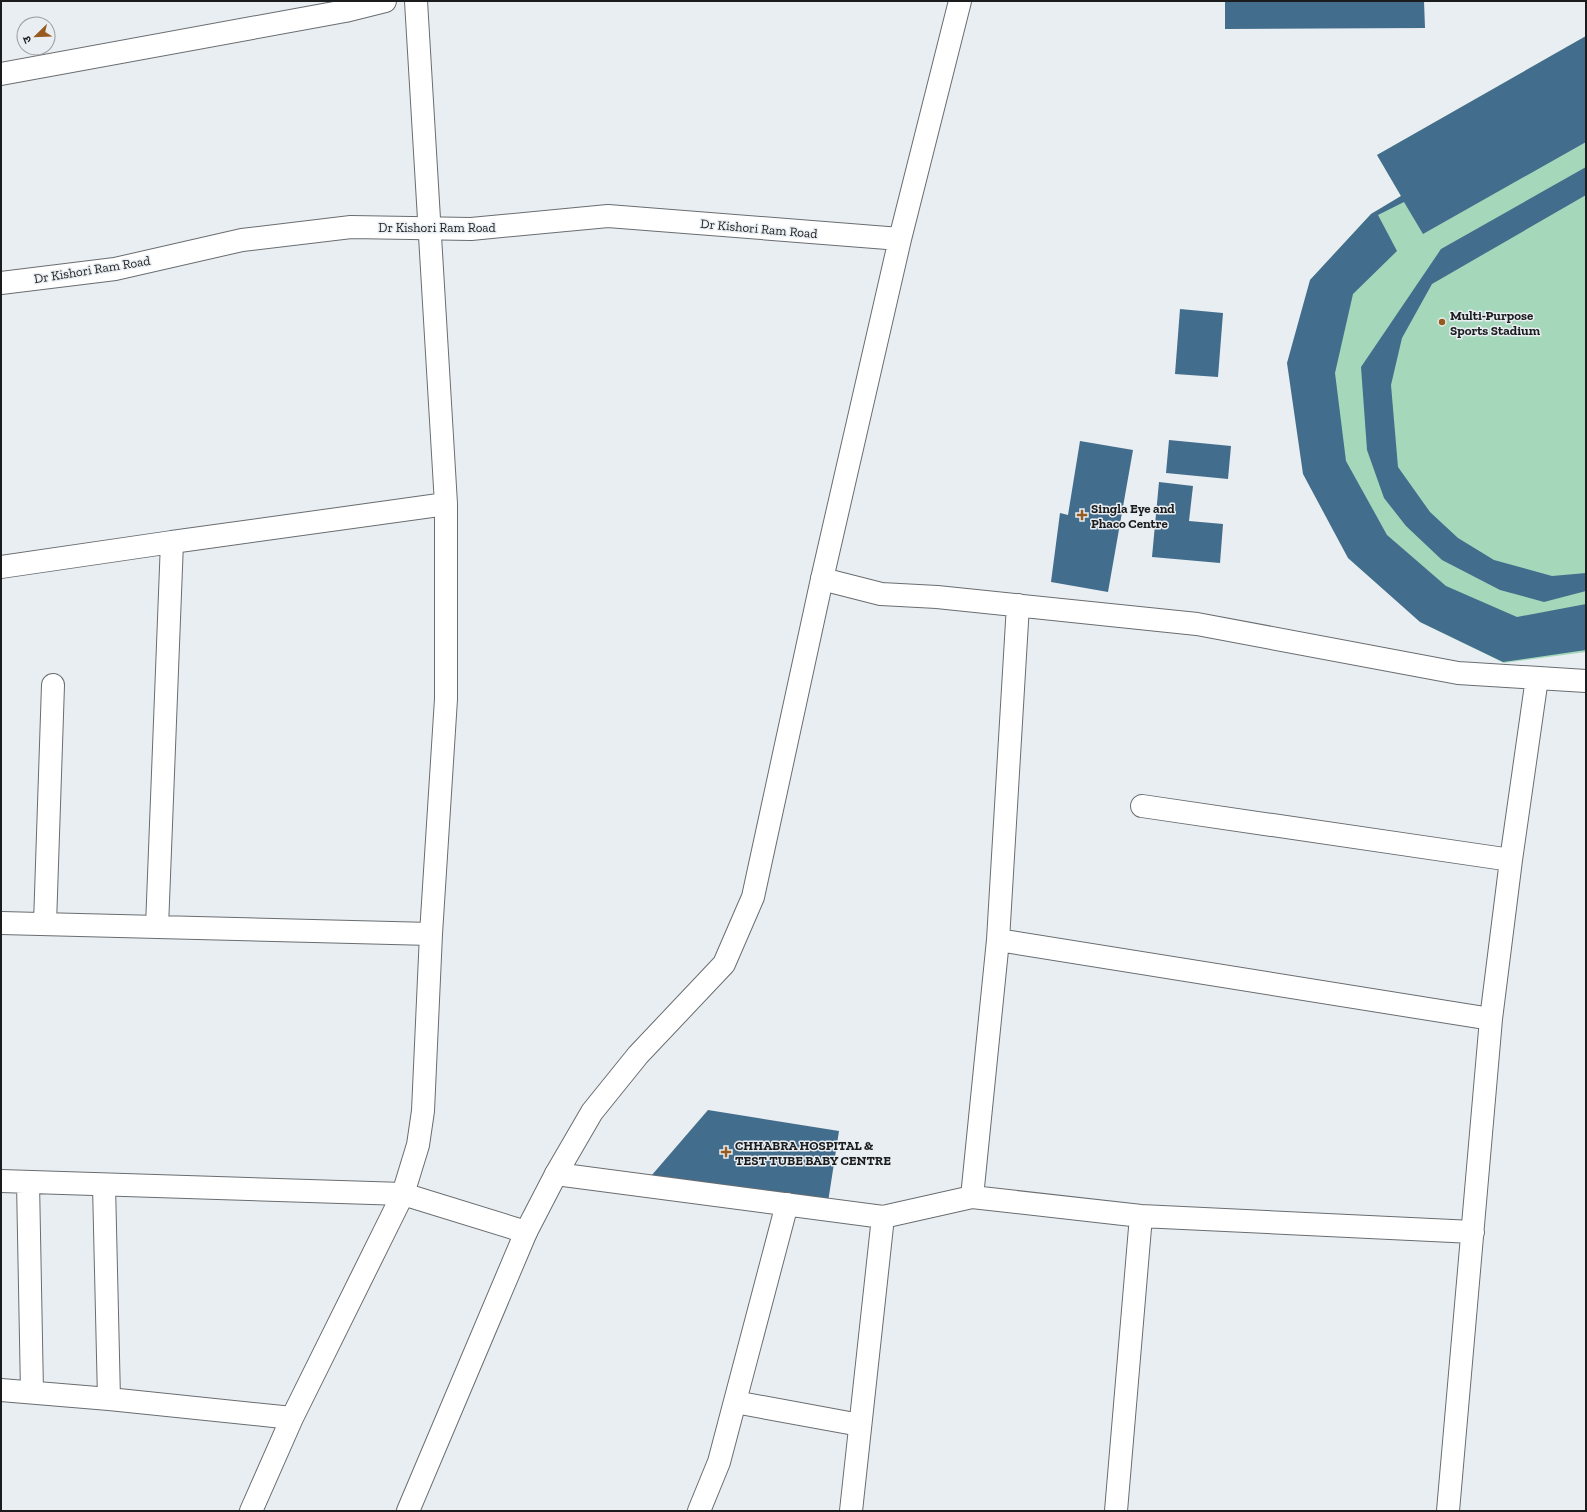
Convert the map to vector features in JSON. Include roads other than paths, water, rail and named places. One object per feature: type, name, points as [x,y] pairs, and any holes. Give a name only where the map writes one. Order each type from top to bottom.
[{"type":"street","points":[[1,74],[344,6],[385,1]]},
{"type":"street","points":[[251,1511],[292,1418],[403,1194],[418,1145],[423,1111],[431,934],[446,699],[446,504],[416,1]]},
{"type":"street","points":[[408,1511],[526,1232],[556,1174],[592,1112],[638,1055],[724,964],[753,898],[822,580],[900,240],[960,1]]},
{"type":"street","name":"Dr Kishori Ram Road","points":[[1,283],[116,269],[242,240],[351,227],[471,229],[608,216],[900,240]]},
{"type":"street","points":[[1,567],[446,504]]},
{"type":"street","points":[[157,927],[172,542]]},
{"type":"street","points":[[822,580],[882,594],[937,596],[1197,624],[1458,673],[1586,681]]},
{"type":"street","points":[[972,1197],[998,940],[1018,605]]},
{"type":"street","points":[[1448,1511],[1491,1019],[1511,860],[1537,678]]},
{"type":"street","points":[[44,924],[53,685]]},
{"type":"street","points":[[1142,806],[1511,860]]},
{"type":"street","points":[[1,923],[431,934]]},
{"type":"street","points":[[998,940],[1491,1019]]},
{"type":"street","points":[[556,1174],[883,1217],[972,1197],[1141,1216],[1473,1232]]},
{"type":"street","points":[[1,1181],[403,1194],[526,1232]]},
{"type":"street","points":[[28,1182],[32,1392]]},
{"type":"street","points":[[104,1185],[109,1399]]},
{"type":"street","points":[[699,1511],[719,1462],[787,1204]]},
{"type":"street","points":[[1116,1511],[1141,1216]]},
{"type":"street","points":[[851,1511],[883,1217]]},
{"type":"street","points":[[1,1390],[109,1399],[292,1418]]},
{"type":"street","points":[[735,1402],[860,1425]]},
{"type":"place","name":"Multi-Purpose Sports Stadium","points":[[1442,322]]},
{"type":"place","name":"Singla Eye and Phaco Centre","points":[[1082,515]]},
{"type":"place","name":"CHHABRA HOSPITAL & TEST TUBE BABY CENTRE","points":[[726,1152]]}]
